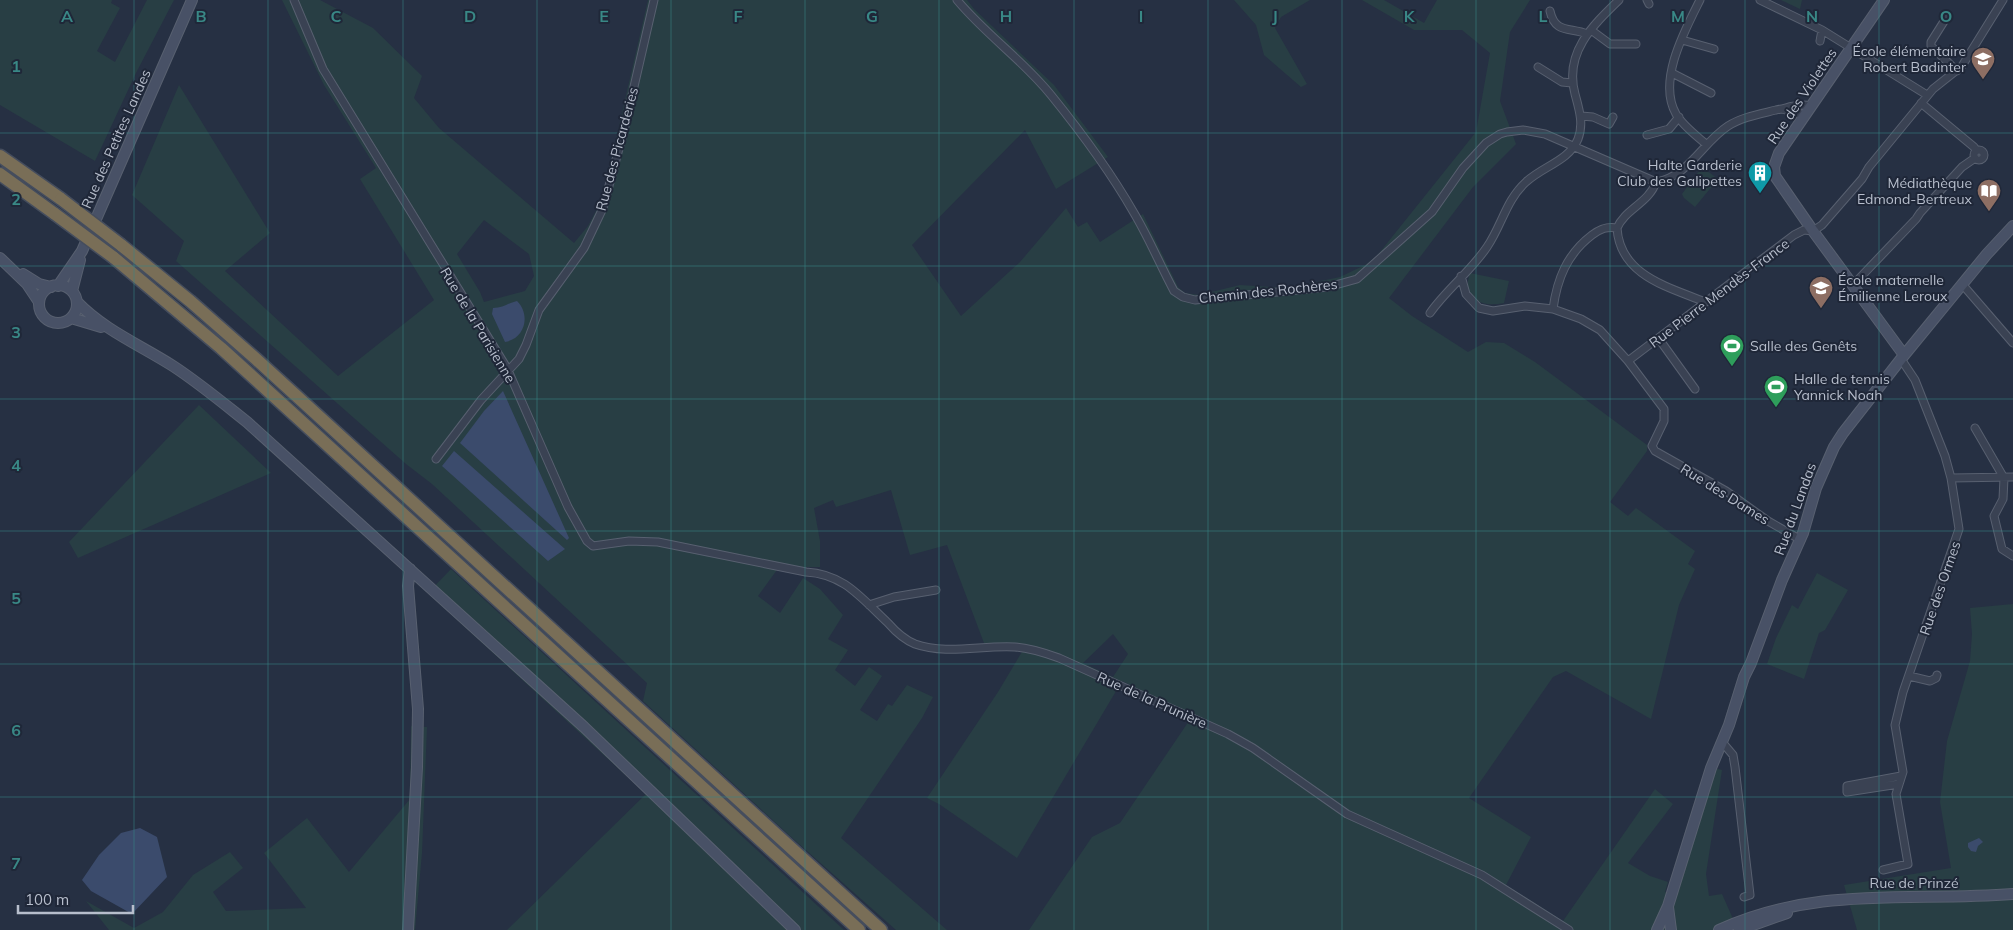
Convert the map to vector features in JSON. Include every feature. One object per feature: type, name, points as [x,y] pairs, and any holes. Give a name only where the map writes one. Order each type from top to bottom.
[{"type":"highway","points":[[0,156],[61,199],[190,301],[881,930]]},
{"type":"highway","points":[[0,174],[113,257],[222,348],[859,930]]},
{"type":"street","name":"Rue des Petites Landes","points":[[55,286],[82,251],[192,0]]},
{"type":"street","name":"Rue de la Parisienne","points":[[294,0],[323,69],[508,372],[568,506],[587,542],[593,546],[643,540],[714,553]]},
{"type":"street","name":"Rue des Picarderies","points":[[436,459],[481,400],[519,359],[539,310],[584,248],[603,208],[624,130],[654,0]]},
{"type":"street","name":"Chemin des Rochères","points":[[957,0],[986,30],[1031,71],[1084,138],[1135,213],[1174,290],[1183,297],[1195,300],[1328,287],[1344,284],[1363,275],[1432,212],[1463,168],[1486,143],[1500,134],[1513,131],[1534,131],[1544,134],[1656,182]]},
{"type":"street","points":[[1430,313],[1441,297],[1487,246],[1517,191],[1527,180],[1566,156],[1574,147],[1580,134],[1581,116],[1572,84],[1575,54],[1589,32],[1619,0]]},
{"type":"street","points":[[1700,0],[1674,62],[1671,92],[1676,114],[1707,145]]},
{"type":"street","points":[[1760,0],[1822,30],[1927,95]]},
{"type":"street","name":"Rue des Violettes","points":[[1884,0],[1807,111],[1780,153],[1774,167],[1775,176],[1902,357]]},
{"type":"street","points":[[1813,231],[1822,225],[1845,199],[1927,95],[1962,66],[2003,0]]},
{"type":"street","points":[[1550,11],[1552,21],[1557,26],[1589,32],[1610,44],[1636,44]]},
{"type":"street","points":[[1948,15],[1931,42],[1931,46],[1957,71]]},
{"type":"street","points":[[1820,41],[1822,30]]},
{"type":"street","points":[[1682,40],[1714,49]]},
{"type":"street","points":[[1538,67],[1562,82],[1572,84]]},
{"type":"street","points":[[1672,73],[1711,93]]},
{"type":"street","points":[[1853,285],[1976,154],[1974,147],[1920,103]]},
{"type":"street","points":[[1705,302],[1658,284],[1638,271],[1626,254],[1618,236],[1617,228],[1620,221],[1644,202],[1653,191],[1656,182],[1666,181],[1681,171],[1729,125],[1742,119],[1782,109],[1807,111]]},
{"type":"street","points":[[1581,116],[1593,117],[1609,124],[1613,117]]},
{"type":"street","points":[[1647,135],[1669,129],[1679,117]]},
{"type":"street","name":"Rue du Landas","points":[[1657,930],[1668,906],[1710,768],[1722,742],[1782,580],[1801,540],[1816,488],[1834,447],[1902,357],[2013,226]]},
{"type":"street","points":[[1553,309],[1560,275],[1578,247],[1605,228],[1617,228]]},
{"type":"street","name":"Rue Pierre Mendès-France","points":[[1628,362],[1794,235],[1804,230],[1813,231]]},
{"type":"street","points":[[82,251],[72,291],[77,302],[90,316],[173,366],[225,404],[584,726],[794,930]]},
{"type":"street","points":[[0,258],[38,284],[72,291]]},
{"type":"street","points":[[10,266],[27,284],[39,302],[42,314],[46,319],[59,323],[71,318],[77,302]]},
{"type":"street","points":[[1461,276],[1466,294],[1474,305],[1484,310],[1493,311],[1525,306],[1553,309],[1581,319],[1600,330],[1628,362]]},
{"type":"street","points":[[1962,284],[2013,343]]},
{"type":"street","points":[[39,302],[43,293],[55,286]]},
{"type":"street","points":[[71,318],[117,334]]},
{"type":"street","points":[[1659,339],[1695,389]]},
{"type":"street","name":"Rue des Ormes","points":[[1883,870],[1908,864],[1896,794],[1904,772],[1895,725],[1909,676],[1959,529],[1951,478],[1926,405],[1902,357]]},
{"type":"street","name":"Rue des Dames","points":[[1628,362],[1664,409],[1664,421],[1652,446],[1655,451],[1726,491],[1768,522],[1801,540]]},
{"type":"street","points":[[1975,428],[2004,478],[2002,499],[1994,516],[2002,549],[2013,556]]},
{"type":"street","points":[[1951,478],[2013,477]]},
{"type":"street","name":"Rue de la Prunière","points":[[714,553],[806,572],[823,573],[842,581],[895,631],[914,644],[937,649],[1016,647],[1040,651],[1228,734],[1253,748],[1347,814],[1482,875],[1569,930]]},
{"type":"street","points":[[408,930],[417,766],[418,709],[408,586],[410,569]]},
{"type":"street","points":[[411,611],[417,586],[421,579]]},
{"type":"street","points":[[868,605],[894,597],[936,590]]},
{"type":"street","points":[[1909,676],[1930,681],[1936,678],[1937,674]]},
{"type":"street","points":[[1722,742],[1733,755],[1735,767],[1750,895],[1744,896]]},
{"type":"street","points":[[1899,784],[1847,792],[1847,786],[1901,776]]},
{"type":"street","name":"Rue de Prinzé","points":[[1719,930],[1756,914],[1790,906],[1864,897],[2013,894]]},
{"type":"street","name":"Rue de Prinzé","points":[[1739,930],[1816,903]]},
{"type":"street","name":"Rue du Landas","points":[[1668,906],[1671,930]]},
{"type":"green space","points":[[0,0],[112,0],[111,3],[120,8],[97,51],[115,62],[147,0],[174,0],[136,73],[95,161],[0,105]]},
{"type":"green space","points":[[282,0],[320,0],[373,28],[422,76],[414,98],[439,128],[574,243],[588,226],[602,200],[648,0],[967,0],[974,9],[1054,85],[1108,157],[1056,189],[1025,130],[912,245],[961,316],[1020,262],[1066,208],[1078,227],[1087,222],[1100,242],[1143,214],[1178,287],[1185,293],[1199,295],[1240,285],[1287,288],[1340,277],[1365,265],[1376,257],[1476,132],[1490,53],[1462,30],[1414,30],[1362,0],[1384,0],[1424,23],[1437,0],[1530,0],[1510,32],[1500,101],[1516,144],[1473,187],[1389,298],[1412,316],[1468,352],[1486,342],[1504,343],[1535,362],[1647,445],[1647,451],[1610,502],[1628,516],[1636,508],[1695,551],[1688,564],[1695,569],[1679,605],[1651,719],[1566,671],[1553,677],[1469,798],[1531,837],[1506,885],[1563,921],[1655,789],[1673,804],[1628,863],[1650,876],[1668,882],[1665,892],[1678,892],[1714,768],[1722,770],[1706,874],[1709,896],[1722,894],[1738,930],[1029,930],[1092,837],[1120,823],[1193,715],[1122,681],[1017,858],[939,804],[927,798],[998,692],[1026,645],[984,643],[947,545],[910,555],[891,490],[836,507],[833,500],[814,508],[820,541],[820,567],[801,567],[782,563],[758,596],[780,613],[803,578],[820,589],[843,615],[828,639],[848,650],[835,670],[855,686],[869,667],[882,676],[860,710],[877,721],[888,704],[892,706],[907,685],[933,697],[922,718],[841,838],[947,930],[896,930],[643,701],[647,683],[432,484],[406,464],[176,261],[184,241],[132,195],[179,85],[270,233],[225,271],[338,376],[434,300],[360,179],[376,168],[324,85]],"holes":[[[484,220],[529,254],[534,276],[525,291],[484,302],[457,254]],[[1113,634],[1128,654],[1113,677],[1083,663]]]},
{"type":"green space","points":[[1234,0],[1310,0],[1281,17],[1275,28],[1307,84],[1301,87],[1264,55],[1256,25]]},
{"type":"green space","points":[[1781,0],[1802,0],[1800,9]]},
{"type":"green space","points":[[1702,167],[1718,179],[1695,207],[1682,194]]},
{"type":"green space","points":[[1470,273],[1509,281],[1504,303],[1488,304],[1475,300],[1468,289]]},
{"type":"green space","points":[[199,405],[271,473],[78,558],[69,542]]},
{"type":"green space","points":[[451,569],[844,930],[507,930],[646,794],[428,593]]},
{"type":"green space","points":[[1817,573],[1848,590],[1825,630],[1819,633],[1804,679],[1767,664],[1776,638],[1792,605],[1798,609]]},
{"type":"green space","points":[[2013,604],[2013,930],[1857,930],[1844,885],[1951,868],[1940,802],[1947,741],[1970,661],[1972,634],[1970,608]]},
{"type":"green space","points":[[411,726],[427,727],[422,853],[415,930],[109,930],[86,901],[134,928],[163,912],[193,875],[230,852],[243,868],[213,892],[226,911],[306,908],[264,853],[307,818],[349,872],[410,799]]},
{"type":"water","points":[[517,301],[524,313],[524,326],[517,336],[505,342],[492,314],[493,308]]},
{"type":"water","points":[[503,391],[569,538],[567,540],[460,443],[484,411]]},
{"type":"water","points":[[454,451],[565,549],[548,561],[442,466]]},
{"type":"water","points":[[140,828],[157,837],[167,877],[132,914],[91,891],[82,880],[99,855],[121,833]]},
{"type":"water","points":[[1979,838],[1983,842],[1978,846],[1976,852],[1971,851],[1968,843]]},
{"type":"place","name":"École élémentaire Robert Badinter","points":[[1983,80]]},
{"type":"place","name":"Halte Garderie Club des Galipettes","points":[[1760,194]]},
{"type":"place","name":"Médiathèque Edmond-Bertreux","points":[[1989,212]]},
{"type":"place","name":"École maternelle Émilienne Leroux","points":[[1821,309]]},
{"type":"place","name":"Salle des Genêts","points":[[1732,367]]},
{"type":"place","name":"Halle de tennis Yannick Noah","points":[[1776,408]]}]
